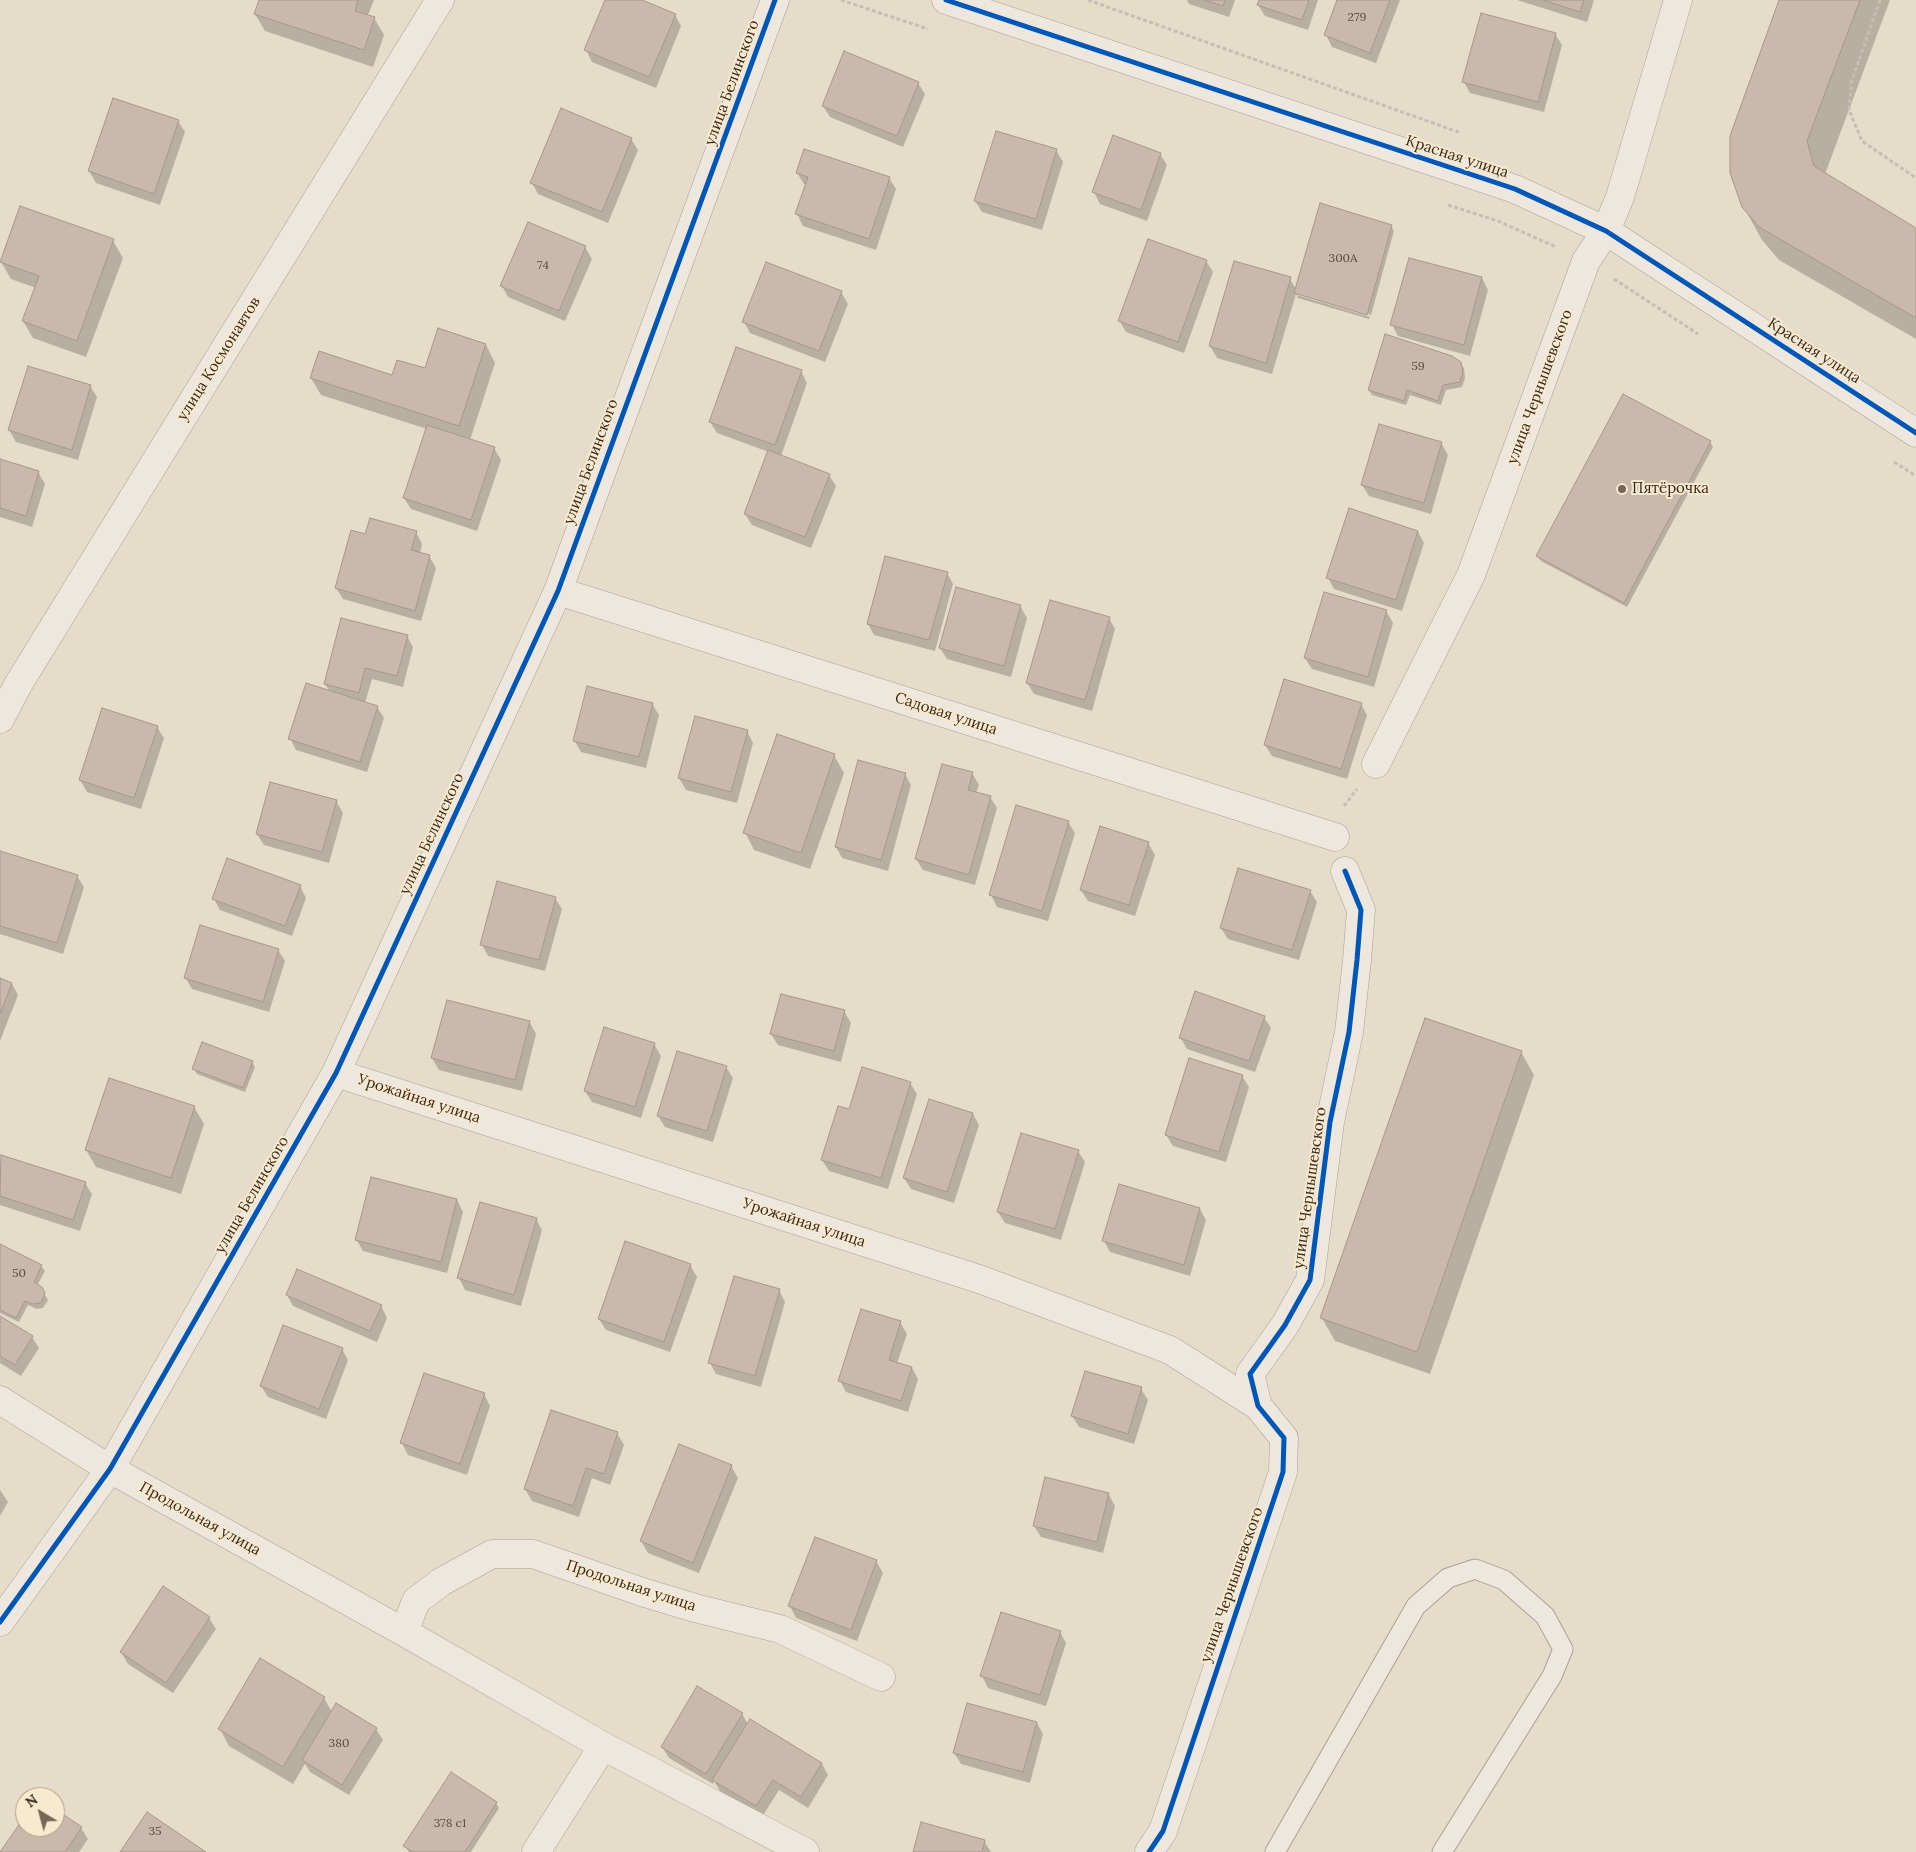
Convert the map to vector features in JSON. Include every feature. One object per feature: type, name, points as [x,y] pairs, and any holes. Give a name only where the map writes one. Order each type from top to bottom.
[{"type":"street","name":"улица Космонавтов","points":[[0,719],[19,683],[440,0]]},
{"type":"street","name":"улица Белинского","points":[[0,1622],[110,1469],[336,1073],[558,591],[775,0]]},
{"type":"street","name":"Красная улица","points":[[946,0],[1515,189],[1606,230],[1916,433]]},
{"type":"street","name":"улица Чернышевского","points":[[1376,764],[1471,575],[1586,261],[1606,230],[1620,198],[1678,0]]},
{"type":"street","name":"Садовая улица","points":[[558,591],[1335,837]]},
{"type":"street","name":"улица Чернышевского","points":[[1149,1852],[1162,1831],[1283,1472],[1284,1438],[1258,1406],[1250,1374],[1285,1325],[1310,1280],[1330,1122],[1350,1032],[1362,910],[1345,871]]},
{"type":"street","name":"Урожайная улица","points":[[336,1073],[979,1279],[1170,1350],[1258,1406]]},
{"type":"street","name":"Продольная улица","points":[[0,1400],[110,1469],[404,1632],[603,1746],[805,1852]]},
{"type":"street","name":"Продольная улица","points":[[404,1632],[416,1600],[441,1582],[492,1554],[533,1554],[642,1592],[780,1629],[881,1677]]},
{"type":"street","points":[[536,1852],[603,1746]]},
{"type":"lane","points":[[1275,1852],[1416,1606],[1448,1578],[1475,1569],[1504,1580],[1545,1616],[1563,1650],[1552,1676],[1442,1852]]},
{"type":"path","points":[[841,0],[934,32]]},
{"type":"path","points":[[1880,0],[1852,80],[1850,110],[1862,141],[1916,178]]},
{"type":"path","points":[[1442,202],[1498,221],[1586,261],[1702,336]]},
{"type":"path","points":[[1891,460],[1916,476]]},
{"type":"building","points":[[259,0],[358,0],[355,11],[375,17],[364,50],[254,14]]},
{"type":"building","points":[[605,0],[642,0],[676,14],[649,77],[584,50]]},
{"type":"building","points":[[1204,0],[1225,0],[1223,6]]},
{"type":"building","points":[[1259,0],[1309,0],[1302,20],[1257,5]]},
{"type":"building","points":[[1337,0],[1390,0],[1370,53],[1324,35]]},
{"type":"building","points":[[1543,0],[1584,0],[1580,12]]},
{"type":"building","points":[[1779,0],[1860,0],[1807,141],[1814,166],[1916,228],[1916,318],[1759,227],[1742,207],[1730,173],[1730,136]]},
{"type":"building","points":[[1481,13],[1556,33],[1538,102],[1462,82]]},
{"type":"building","points":[[844,51],[919,82],[897,136],[822,106]]},
{"type":"building","points":[[113,98],[179,120],[154,194],[88,171]]},
{"type":"building","points":[[561,108],[632,138],[602,212],[530,183]]},
{"type":"building","points":[[996,131],[1057,149],[1036,219],[974,201]]},
{"type":"building","points":[[1113,135],[1161,153],[1141,210],[1092,192]]},
{"type":"building","points":[[804,149],[890,177],[869,239],[795,214],[808,177],[796,173]]},
{"type":"building","points":[[1320,203],[1392,225],[1367,315],[1294,293]]},
{"type":"building","points":[[20,206],[114,239],[77,341],[22,321],[39,276],[0,262]]},
{"type":"building","points":[[528,222],[586,246],[559,311],[500,286]]},
{"type":"building","points":[[1148,239],[1207,260],[1178,342],[1118,321]]},
{"type":"building","points":[[1409,258],[1482,277],[1464,345],[1390,325]]},
{"type":"building","points":[[1234,261],[1291,277],[1266,363],[1209,346]]},
{"type":"building","points":[[766,262],[842,291],[819,351],[742,322]]},
{"type":"building","points":[[438,328],[486,344],[459,426],[310,378],[319,351],[392,375],[397,360],[425,368]]},
{"type":"building","points":[[1385,334],[1452,356],[1461,362],[1463,372],[1460,382],[1443,385],[1438,401],[1407,390],[1404,401],[1368,390]]},
{"type":"building","points":[[736,347],[802,370],[775,445],[709,422]]},
{"type":"building","points":[[28,366],[91,385],[72,450],[8,430]]},
{"type":"building","points":[[1623,394],[1711,441],[1624,603],[1536,556]]},
{"type":"building","points":[[1379,424],[1442,442],[1424,503],[1361,485]]},
{"type":"building","points":[[427,425],[495,447],[471,520],[403,498]]},
{"type":"building","points":[[768,450],[830,474],[805,537],[744,514]]},
{"type":"building","points":[[0,459],[39,471],[26,516],[0,508]]},
{"type":"building","points":[[1349,508],[1418,531],[1396,600],[1326,578]]},
{"type":"building","points":[[370,518],[417,531],[411,550],[430,555],[415,611],[335,588],[351,530],[365,534]]},
{"type":"building","points":[[885,556],[948,572],[929,640],[867,624]]},
{"type":"building","points":[[956,587],[1021,605],[1004,666],[939,648]]},
{"type":"building","points":[[1324,592],[1387,610],[1368,677],[1304,658]]},
{"type":"building","points":[[1050,600],[1110,617],[1085,700],[1026,683]]},
{"type":"building","points":[[341,618],[408,635],[397,676],[365,668],[359,693],[324,684]]},
{"type":"building","points":[[1284,679],[1362,703],[1341,769],[1264,745]]},
{"type":"building","points":[[306,683],[378,706],[360,762],[288,739]]},
{"type":"building","points":[[587,686],[653,703],[639,757],[573,741]]},
{"type":"building","points":[[102,708],[158,726],[134,798],[79,780]]},
{"type":"building","points":[[695,716],[748,730],[731,792],[678,778]]},
{"type":"building","points":[[777,734],[835,754],[801,853],[743,833]]},
{"type":"building","points":[[858,760],[906,773],[881,860],[835,847]]},
{"type":"building","points":[[942,764],[973,772],[968,790],[991,796],[969,875],[915,859]]},
{"type":"building","points":[[270,782],[337,800],[322,852],[256,834]]},
{"type":"building","points":[[1016,805],[1069,821],[1042,911],[989,895]]},
{"type":"building","points":[[1100,826],[1149,842],[1129,905],[1080,890]]},
{"type":"building","points":[[0,851],[78,875],[57,943],[0,926]]},
{"type":"building","points":[[227,858],[301,885],[285,926],[212,899]]},
{"type":"building","points":[[1238,868],[1311,890],[1292,950],[1220,928]]},
{"type":"building","points":[[497,881],[556,897],[539,960],[480,945]]},
{"type":"building","points":[[200,925],[279,949],[263,1002],[184,978]]},
{"type":"building","points":[[0,978],[12,983],[0,1014]]},
{"type":"building","points":[[1195,991],[1265,1016],[1249,1061],[1179,1038]]},
{"type":"building","points":[[781,994],[845,1010],[834,1051],[770,1034]]},
{"type":"building","points":[[447,1000],[530,1021],[515,1080],[431,1058]]},
{"type":"building","points":[[1425,1018],[1522,1051],[1417,1352],[1320,1318]]},
{"type":"building","points":[[604,1027],[655,1043],[635,1107],[584,1091]]},
{"type":"building","points":[[202,1042],[253,1061],[243,1088],[192,1069]]},
{"type":"building","points":[[677,1051],[727,1066],[707,1131],[657,1116]]},
{"type":"building","points":[[1189,1058],[1243,1075],[1219,1152],[1165,1135]]},
{"type":"building","points":[[862,1067],[911,1082],[881,1178],[821,1160],[838,1106],[849,1109]]},
{"type":"building","points":[[109,1078],[195,1106],[171,1178],[85,1150]]},
{"type":"building","points":[[929,1099],[973,1113],[947,1192],[903,1178]]},
{"type":"building","points":[[1021,1133],[1079,1150],[1055,1229],[997,1212]]},
{"type":"building","points":[[1,1155],[86,1182],[73,1220],[0,1196]]},
{"type":"building","points":[[371,1177],[457,1199],[441,1262],[355,1240]]},
{"type":"building","points":[[1119,1184],[1200,1208],[1184,1265],[1102,1241]]},
{"type":"building","points":[[480,1202],[537,1218],[514,1295],[457,1278]]},
{"type":"building","points":[[625,1241],[691,1264],[664,1342],[598,1319]]},
{"type":"building","points":[[0,1244],[42,1265],[34,1282],[42,1287],[45,1293],[41,1303],[33,1304],[25,1301],[16,1318],[0,1310]]},
{"type":"building","points":[[297,1269],[382,1305],[370,1331],[286,1295]]},
{"type":"building","points":[[734,1276],[780,1289],[755,1376],[708,1363]]},
{"type":"building","points":[[861,1309],[901,1321],[889,1360],[912,1367],[901,1401],[838,1381]]},
{"type":"building","points":[[0,1316],[33,1336],[15,1365],[0,1356]]},
{"type":"building","points":[[283,1325],[343,1348],[319,1409],[260,1386]]},
{"type":"building","points":[[1085,1371],[1142,1387],[1128,1434],[1071,1416]]},
{"type":"building","points":[[424,1373],[485,1393],[460,1464],[400,1443]]},
{"type":"building","points":[[551,1410],[618,1432],[604,1474],[586,1468],[573,1506],[524,1489]]},
{"type":"building","points":[[679,1444],[732,1465],[693,1563],[640,1541]]},
{"type":"building","points":[[1045,1477],[1109,1493],[1097,1542],[1033,1526]]},
{"type":"building","points":[[815,1537],[877,1560],[851,1630],[788,1606]]},
{"type":"building","points":[[163,1586],[210,1617],[166,1683],[120,1652]]},
{"type":"building","points":[[1001,1612],[1061,1631],[1040,1695],[980,1676]]},
{"type":"building","points":[[260,1658],[325,1697],[283,1767],[218,1729]]},
{"type":"building","points":[[697,1686],[743,1713],[706,1774],[661,1747]]},
{"type":"building","points":[[336,1703],[377,1728],[342,1785],[302,1760]]},
{"type":"building","points":[[967,1703],[1037,1722],[1023,1772],[953,1753]]},
{"type":"building","points":[[750,1719],[822,1763],[801,1797],[773,1780],[756,1806],[712,1780]]},
{"type":"building","points":[[451,1772],[497,1802],[465,1852],[413,1852],[403,1846]]},
{"type":"building","points":[[147,1812],[206,1852],[120,1852]]},
{"type":"building","points":[[65,1816],[82,1827],[65,1852],[0,1852],[15,1830],[15,1837],[65,1837]]},
{"type":"building","points":[[921,1822],[985,1840],[982,1852],[913,1852]]},
{"type":"cycle path","points":[[0,1622],[110,1469],[336,1073],[558,591],[775,0]]},
{"type":"cycle path","points":[[946,0],[1515,189],[1606,231],[1916,433]]},
{"type":"cycle path","points":[[1149,1852],[1163,1831],[1283,1472],[1284,1438],[1258,1406],[1250,1374],[1285,1325],[1310,1280],[1330,1122],[1349,1032],[1357,960],[1361,910],[1345,871]]},
{"type":"place","name":"Пятёрочка","points":[[1622,489]]}]
